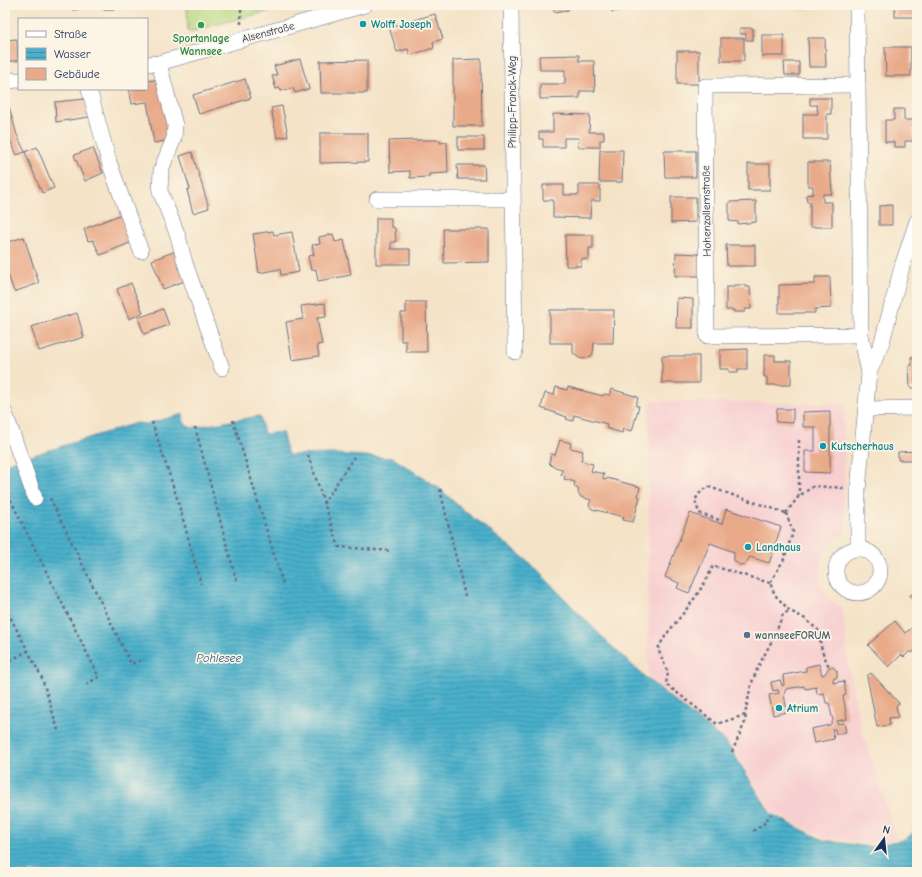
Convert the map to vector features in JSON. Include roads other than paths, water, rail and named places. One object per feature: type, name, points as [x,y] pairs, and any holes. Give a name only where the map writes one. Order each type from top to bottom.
[{"type":"street","name":"Alsenstraße","points":[[153,63],[365,5]]},
{"type":"street","name":"Philipp-Franck-Weg","points":[[511,5],[512,199],[515,352]]},
{"type":"street","points":[[858,5],[861,335],[869,373],[858,490],[858,549]]},
{"type":"street","points":[[153,63],[175,125],[174,138],[161,170],[160,191],[178,236],[185,263],[222,368]]},
{"type":"street","points":[[5,81],[18,80]]},
{"type":"street","name":"Hohenzollernstraße","points":[[858,85],[705,86],[707,320],[708,336],[861,335]]},
{"type":"street","points":[[89,90],[109,162],[141,251]]},
{"type":"street","points":[[377,199],[512,199]]},
{"type":"street","points":[[869,373],[882,342],[903,263],[917,221]]},
{"type":"street","points":[[866,409],[917,408]]},
{"type":"street","points":[[5,413],[42,497]]},
{"type":"water","name":"Pohlesee","points":[[183,414],[184,423],[191,428],[260,416],[264,434],[282,432],[288,455],[334,454],[393,458],[440,489],[462,509],[529,562],[606,641],[646,678],[727,743],[771,814],[823,840],[870,847],[906,839],[917,828],[917,872],[5,872],[5,464],[136,423],[146,424]]},
{"type":"place","name":"Wolff Joseph","points":[[363,24]]},
{"type":"place","name":"Sportanlage Wannsee","points":[[201,25]]},
{"type":"place","name":"Kutscherhaus","points":[[823,446]]},
{"type":"place","name":"Landhaus","points":[[748,547]]},
{"type":"place","name":"wannseeFORUM","points":[[747,635]]},
{"type":"place","name":"Atrium","points":[[779,708]]}]
